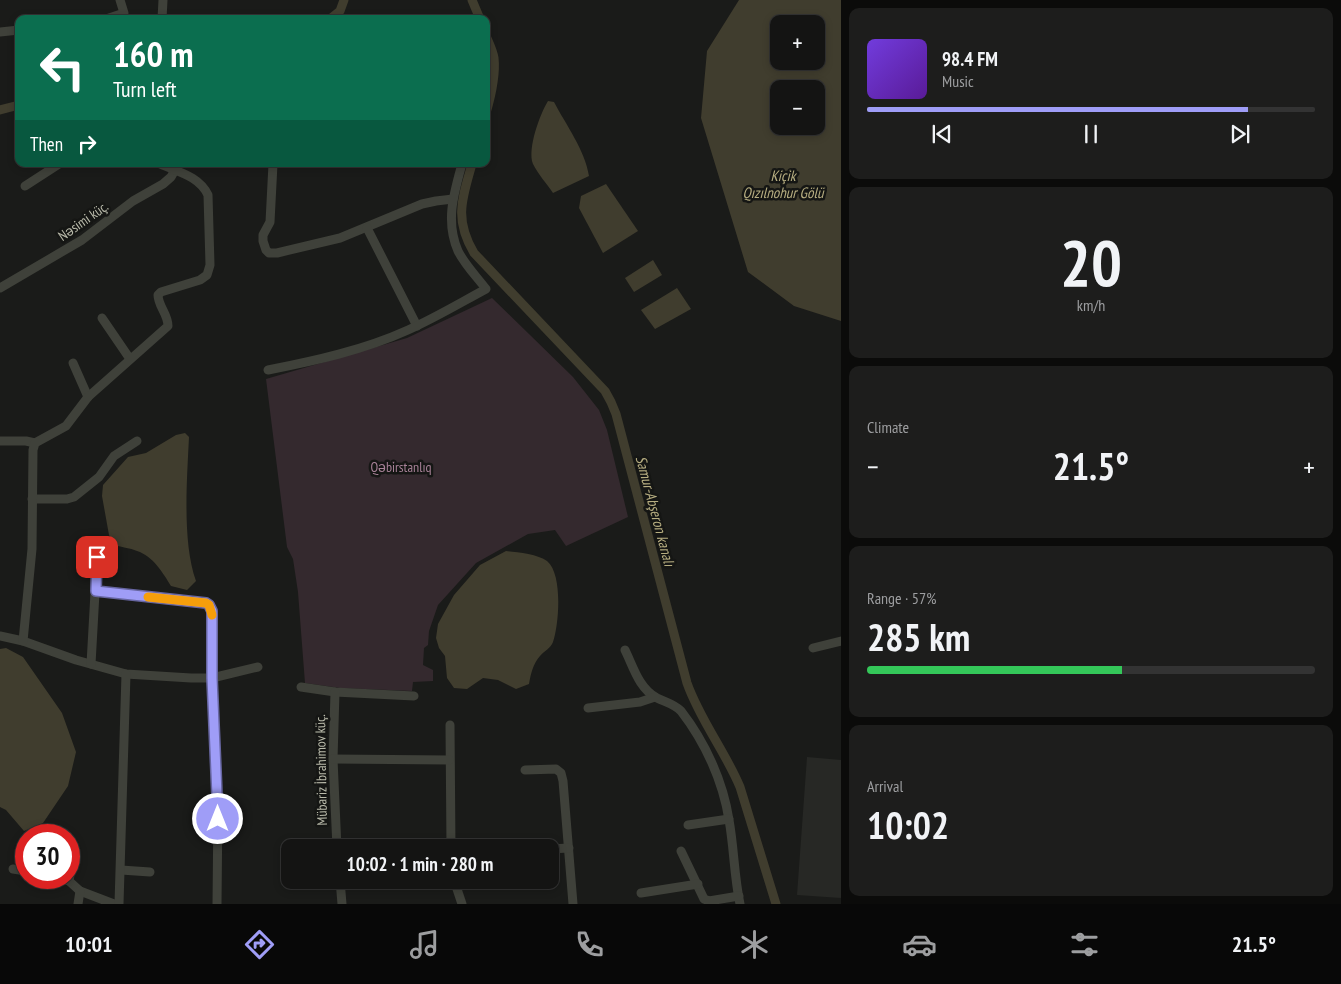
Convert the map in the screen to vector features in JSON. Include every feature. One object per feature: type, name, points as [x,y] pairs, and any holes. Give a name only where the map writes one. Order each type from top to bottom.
[{"type":"street","points":[[120,0],[126,15]]},
{"type":"street","points":[[162,15],[163,0]]},
{"type":"street","points":[[0,32],[15,30]]},
{"type":"street","points":[[25,186],[54,167]]},
{"type":"street","points":[[0,440],[35,443],[66,426],[88,397],[168,326],[168,319],[158,299],[158,295],[161,292],[200,280],[207,275],[210,265],[208,195],[198,181],[168,167]]},
{"type":"street","points":[[274,167],[270,222],[263,241],[269,253],[319,244],[367,228],[422,204],[436,200],[452,199]]},
{"type":"street","points":[[268,370],[313,361],[397,334],[454,308],[486,289],[459,252],[451,222],[452,199],[461,167]]},
{"type":"street","name":"Nəsimi küç.","points":[[0,288],[82,240],[133,202],[163,184],[171,177],[175,170]]},
{"type":"street","points":[[367,228],[417,326]]},
{"type":"street","points":[[102,318],[130,359]]},
{"type":"street","points":[[73,363],[88,397]]},
{"type":"street","points":[[32,499],[67,499],[74,497],[100,477],[114,456],[137,441]]},
{"type":"street","points":[[23,641],[32,549],[33,450],[35,443]]},
{"type":"street","points":[[91,664],[97,557]]},
{"type":"street","points":[[96,591],[206,603],[212,611],[212,678],[218,802],[217,904]]},
{"type":"street","points":[[0,636],[23,641],[126,674],[212,678],[258,667]]},
{"type":"street","points":[[813,648],[841,642]]},
{"type":"street","points":[[625,650],[641,683],[655,697],[676,706],[688,719],[710,760],[729,819],[739,900],[704,899],[681,851]]},
{"type":"street","points":[[119,904],[126,674]]},
{"type":"street","points":[[301,687],[335,692],[414,696]]},
{"type":"street","name":"Mübariz İbrahimov küç.","points":[[335,692],[333,759],[337,839]]},
{"type":"street","points":[[588,708],[640,702],[655,697]]},
{"type":"street","points":[[450,725],[451,839]]},
{"type":"street","points":[[333,759],[449,760]]},
{"type":"street","points":[[525,770],[556,769],[561,773],[573,904]]},
{"type":"street","points":[[688,825],[729,819]]},
{"type":"street","points":[[559,849],[569,848]]},
{"type":"street","points":[[121,870],[150,872]]},
{"type":"street","points":[[641,894],[698,884]]},
{"type":"street","points":[[77,889],[114,904]]},
{"type":"street","points":[[341,889],[342,904]]},
{"type":"street","points":[[457,889],[462,904]]},
{"type":"street","points":[[78,904],[80,891]]},
{"type":"shaded area","points":[[807,757],[841,760],[841,898],[797,895]]},
{"type":"green space","name":"Qəbirstanlıq","points":[[492,298],[573,377],[599,410],[607,430],[628,517],[566,546],[555,530],[528,534],[476,563],[438,605],[429,631],[428,645],[424,648],[423,665],[433,670],[433,681],[413,682],[412,691],[340,688],[305,683],[298,592],[293,559],[287,547],[266,379],[407,338]]},
{"type":"water","name":"Kiçik Qızılnohur Gölü","points":[[739,0],[841,0],[841,321],[794,306],[748,272],[701,118],[707,51]]},
{"type":"water","points":[[548,101],[554,102],[574,138],[584,157],[589,176],[553,193],[535,168],[532,158],[535,132]]},
{"type":"water","points":[[606,184],[638,231],[603,253],[579,208],[581,196]]},
{"type":"water","points":[[653,260],[662,275],[634,292],[625,278]]},
{"type":"water","points":[[677,288],[691,309],[655,329],[641,310]]},
{"type":"water","points":[[185,433],[189,437],[187,530],[196,581],[187,590],[171,586],[157,566],[143,553],[113,545],[109,535],[102,496],[103,485],[128,457],[146,453],[176,435]]},
{"type":"water","points":[[506,551],[538,557],[547,561],[552,567],[558,588],[557,624],[553,642],[536,662],[529,684],[516,689],[498,680],[483,678],[467,689],[454,688],[447,678],[445,656],[439,648],[436,638],[438,624],[454,595],[480,565]]},
{"type":"water","points":[[6,648],[23,657],[62,713],[76,752],[68,786],[41,824],[18,824],[6,810],[0,807],[0,649]]},
{"type":"waterway","points":[[335,15],[340,11],[344,0]]},
{"type":"waterway","name":"Samur-Abşeron kanalı","points":[[472,0],[478,15]]},
{"type":"waterway","name":"Samur-Abşeron kanalı","points":[[490,46],[494,58],[493,86],[490,100]]},
{"type":"waterway","points":[[0,110],[15,106]]},
{"type":"waterway","name":"Samur-Abşeron kanalı","points":[[471,167],[463,199],[462,219],[464,230],[474,253],[605,391],[616,414],[687,683],[692,697],[740,787],[776,904]]},
{"type":"slow traffic","points":[[148,597],[206,603],[212,611],[212,615]]},
{"type":"route","points":[[97,557],[96,591],[206,603],[212,611],[212,678],[218,819]]}]
